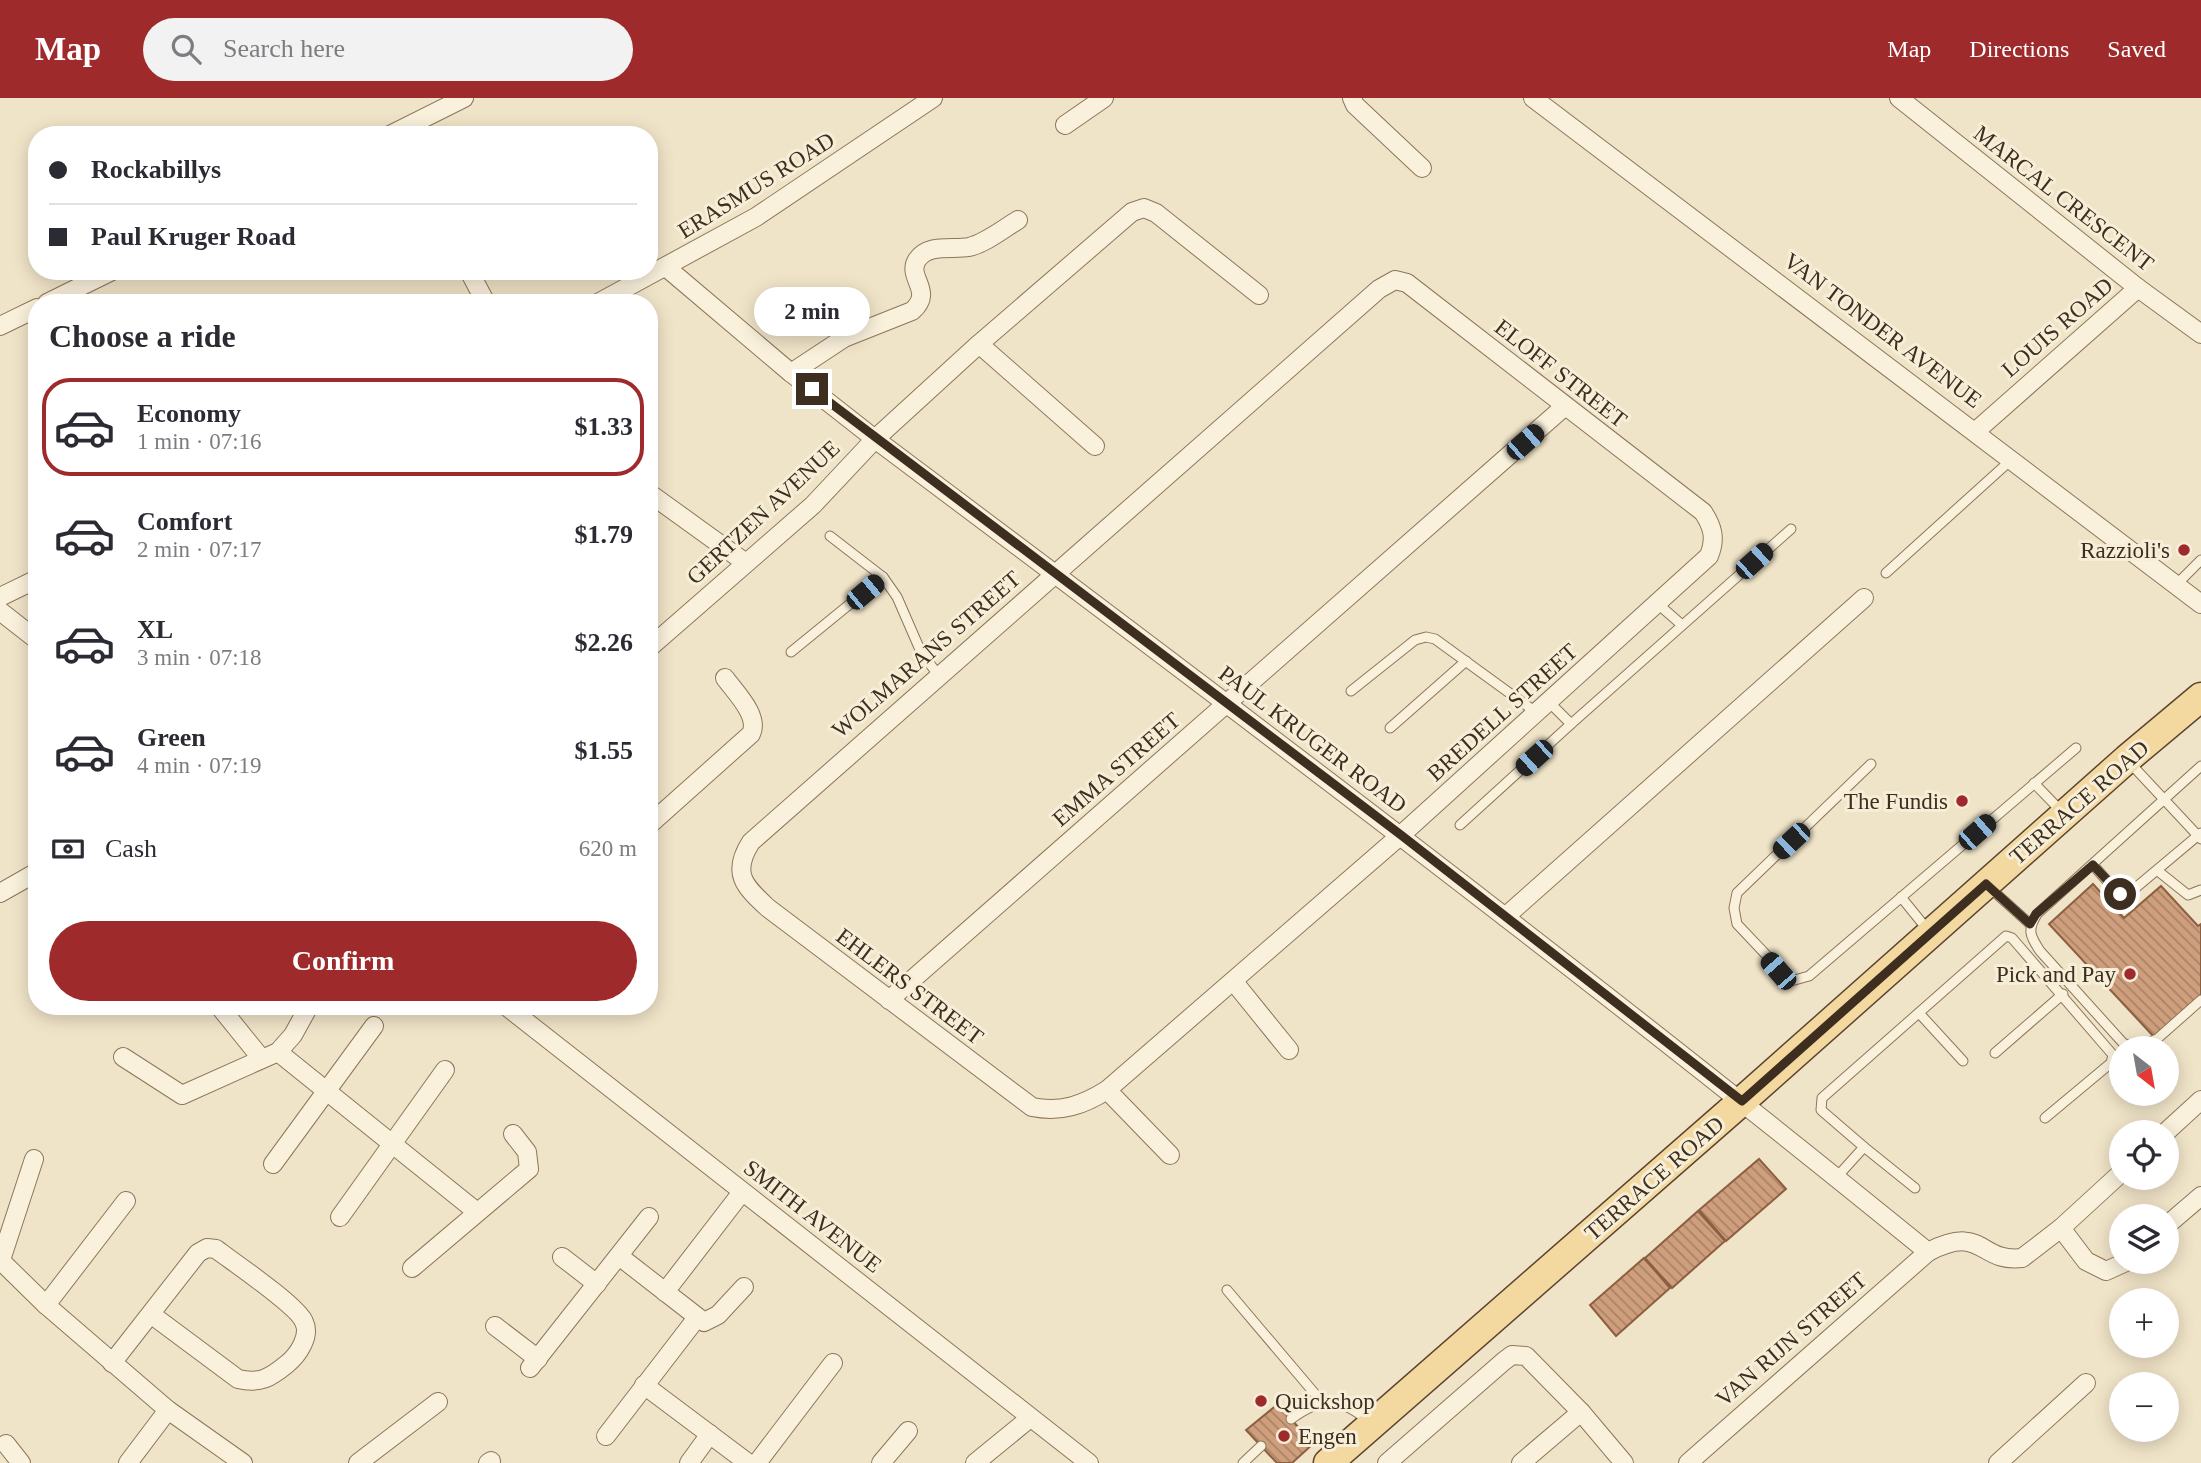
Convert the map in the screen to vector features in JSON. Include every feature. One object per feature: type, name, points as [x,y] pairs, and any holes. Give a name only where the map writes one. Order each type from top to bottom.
[{"type":"main road","name":"TERRACE ROAD","points":[[1328,1463],[2127,759],[2201,697]]},
{"type":"street","points":[[410,126],[464,98]]},
{"type":"street","name":"ERASMUS ROAD","points":[[658,273],[756,218],[933,98]]},
{"type":"street","points":[[1065,125],[1104,98]]},
{"type":"street","points":[[1352,98],[1355,105],[1422,168]]},
{"type":"street","name":"VAN TONDER AVENUE","points":[[1533,98],[2201,604]]},
{"type":"street","name":"MARCAL CRESCENT","points":[[1899,98],[2138,289],[2201,334]]},
{"type":"street","name":"GERTZEN AVENUE","points":[[658,640],[813,505],[875,439],[1119,221],[1144,208],[1156,213],[1259,295]]},
{"type":"street","points":[[791,373],[844,338],[912,311],[922,300],[915,266],[927,251],[979,243],[1018,220]]},
{"type":"street","name":"PAUL KRUGER ROAD","points":[[667,268],[791,373],[875,439],[1401,835],[1742,1101],[1928,1252]]},
{"type":"street","points":[[65,294],[93,280]]},
{"type":"street","name":"ERASMUS ROAD","points":[[616,294],[643,280]]},
{"type":"street","name":"ELOFF STREET","points":[[1379,289],[1395,280],[1406,283],[1703,512],[1709,521]]},
{"type":"street","name":"WOLMARANS STREET","points":[[740,870],[743,855],[751,842],[1379,289]]},
{"type":"street","name":"LOUIS ROAD","points":[[1976,431],[2138,289]]},
{"type":"street","points":[[0,326],[28,312]]},
{"type":"street","points":[[979,344],[1095,446]]},
{"type":"street","name":"EMMA STREET","points":[[889,1000],[1564,407]]},
{"type":"street","points":[[658,499],[746,563]]},
{"type":"street","name":"BREDELL STREET","points":[[1068,1108],[1107,1090],[1234,982],[1658,604],[1709,556],[1713,532],[1709,521]]},
{"type":"street","points":[[0,597],[28,583]]},
{"type":"street","points":[[1505,917],[1864,597]]},
{"type":"street","points":[[0,611],[28,633]]},
{"type":"street","points":[[658,817],[751,734],[755,727],[753,718],[725,678]]},
{"type":"street","name":"EHLERS STREET","points":[[740,870],[745,883],[768,908],[1032,1107],[1049,1110],[1068,1108]]},
{"type":"street","points":[[0,893],[28,877]]},
{"type":"street","points":[[1234,982],[1289,1049]]},
{"type":"street","points":[[228,1015],[270,1055],[326,1091],[477,1212]]},
{"type":"street","points":[[123,1057],[182,1095],[270,1055],[293,1035],[304,1015]]},
{"type":"street","name":"SMITH AVENUE","points":[[517,1015],[1089,1463]]},
{"type":"street","points":[[273,1164],[374,1026]]},
{"type":"street","points":[[340,1217],[445,1070]]},
{"type":"street","points":[[1107,1090],[1170,1155]]},
{"type":"street","points":[[2179,1120],[2201,1100]]},
{"type":"street","points":[[412,1268],[529,1169],[527,1152],[513,1134]]},
{"type":"street","points":[[34,1158],[1,1260],[46,1305],[168,1410],[243,1463]]},
{"type":"street","points":[[1928,1252],[1952,1241],[1966,1240],[2001,1256],[2022,1258],[2061,1228],[2109,1184]]},
{"type":"street","points":[[665,1292],[743,1192]]},
{"type":"street","points":[[2179,1215],[2201,1196]]},
{"type":"street","points":[[46,1305],[126,1201]]},
{"type":"street","points":[[495,1326],[534,1364],[649,1217]]},
{"type":"street","points":[[2061,1228],[2093,1266],[2109,1270]]},
{"type":"street","points":[[112,1363],[198,1253],[212,1248],[299,1314],[306,1331],[302,1345],[292,1359],[262,1382],[250,1382],[238,1378],[152,1315]]},
{"type":"street","name":"VAN RIJN STREET","points":[[1688,1463],[1928,1252]]},
{"type":"street","points":[[620,1256],[695,1319],[704,1322],[713,1319],[744,1287]]},
{"type":"street","points":[[562,1257],[597,1284]]},
{"type":"street","points":[[606,1436],[695,1319]]},
{"type":"street","points":[[1387,1463],[1512,1355],[1526,1356],[1581,1412],[1624,1463]]},
{"type":"street","points":[[757,1463],[833,1363]]},
{"type":"street","points":[[1997,1463],[2086,1383]]},
{"type":"street","points":[[644,1385],[748,1463]]},
{"type":"street","points":[[358,1463],[438,1402]]},
{"type":"street","points":[[128,1463],[168,1410]]},
{"type":"street","points":[[1521,1463],[1581,1412]]},
{"type":"street","points":[[975,1463],[1030,1418]]},
{"type":"street","points":[[881,1463],[908,1431]]},
{"type":"street","points":[[689,1463],[710,1434]]},
{"type":"street","points":[[6,1444],[21,1463]]},
{"type":"lane","points":[[1886,573],[2013,459]]},
{"type":"lane","points":[[1460,825],[1791,529]]},
{"type":"lane","points":[[830,536],[883,577],[897,597],[921,652],[939,676]]},
{"type":"lane","points":[[2176,584],[2201,560]]},
{"type":"lane","points":[[791,652],[883,577]]},
{"type":"lane","points":[[1658,604],[1682,625]]},
{"type":"lane","points":[[1351,691],[1415,640],[1426,637],[1435,639],[1465,661],[1570,724]]},
{"type":"lane","points":[[1390,729],[1465,661]]},
{"type":"lane","points":[[1871,764],[1737,893],[1734,908],[1737,924],[1791,981],[1809,976],[2076,748]]},
{"type":"lane","points":[[2093,865],[2123,895],[2132,892],[2200,836],[2127,759]]},
{"type":"lane","points":[[2116,1036],[2040,951],[2029,935],[2030,924],[2036,914],[2201,766]]},
{"type":"lane","points":[[2034,783],[2064,815]]},
{"type":"lane","points":[[2158,871],[2188,895],[2201,890]]},
{"type":"lane","points":[[1986,884],[2030,924]]},
{"type":"lane","points":[[1901,897],[1931,933]]},
{"type":"lane","points":[[1915,1188],[1827,1117],[1819,1103],[2006,936],[2012,938],[2063,994],[2112,1052],[2114,1060],[2045,1118]]},
{"type":"lane","points":[[1995,1053],[2063,994]]},
{"type":"lane","points":[[2160,1036],[2201,1000]]},
{"type":"lane","points":[[1919,1013],[1963,1061]]},
{"type":"lane","points":[[1836,1178],[1864,1147]]},
{"type":"lane","points":[[1227,1290],[1321,1401]]},
{"type":"lane","points":[[1292,1419],[1321,1401],[1334,1402],[1355,1410],[1372,1424]]},
{"type":"lane","points":[[1242,1463],[1261,1446]]},
{"type":"building","points":[[2093,884],[2124,918],[2161,886],[2198,926],[2201,924],[2201,995],[2157,1036],[2153,1036],[2049,924]]},
{"type":"building","points":[[1759,1159],[1786,1189],[1726,1241],[1699,1210]]},
{"type":"building","points":[[1698,1211],[1725,1241],[1672,1288],[1645,1258]]},
{"type":"building","points":[[1644,1258],[1670,1288],[1616,1336],[1590,1305]]},
{"type":"building","points":[[1278,1404],[1313,1444],[1292,1463],[1277,1463],[1246,1430]]},
{"type":"place","name":"Razzioli's","points":[[2184,550]]},
{"type":"place","name":"The Fundis","points":[[1962,801]]},
{"type":"place","name":"Pick and Pay","points":[[2130,974]]},
{"type":"place","name":"Quickshop","points":[[1261,1401]]},
{"type":"place","name":"Engen","points":[[1284,1436]]},
{"type":"route","points":[[812,389],[1401,835],[1742,1101],[1986,884],[2030,924],[2036,914],[2093,865],[2120,894]]}]
